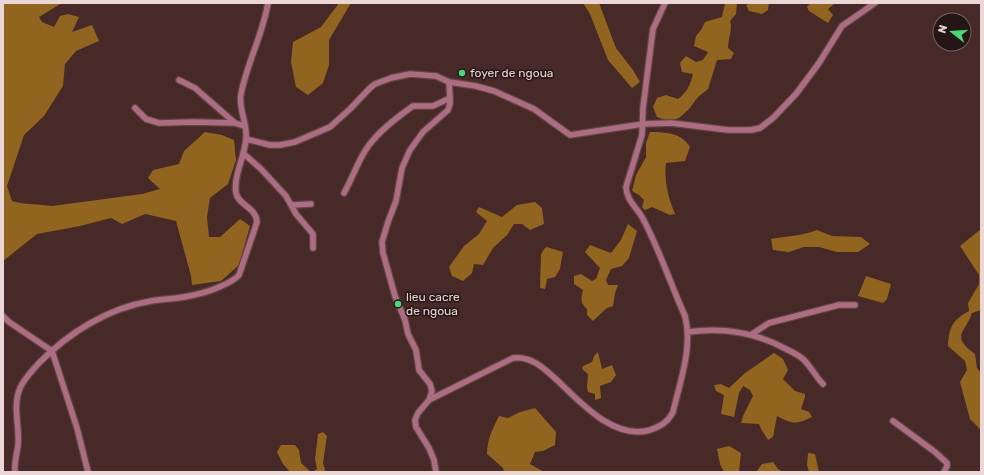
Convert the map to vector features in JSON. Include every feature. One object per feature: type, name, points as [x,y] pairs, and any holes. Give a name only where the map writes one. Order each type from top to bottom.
[{"type":"street","points":[[15,472],[18,446],[16,404],[20,388],[34,369],[52,351],[80,329],[99,318],[120,309],[151,300],[184,297],[198,294],[222,286],[236,278],[242,270],[257,222],[255,214],[239,199],[236,194],[238,172],[246,139],[240,96],[256,48],[268,3]]},
{"type":"street","points":[[429,400],[513,358],[520,357],[530,360],[548,371],[584,405],[608,423],[618,428],[636,432],[646,431],[663,424],[669,419],[673,412],[683,368],[688,332],[685,316],[657,247],[641,216],[626,192],[628,180],[642,135],[643,108],[652,31],[665,3]]},
{"type":"street","points":[[246,139],[280,146],[296,142],[336,123],[375,84],[399,75],[410,74],[429,74],[449,82],[476,86],[494,91],[512,98],[534,110],[570,134],[643,124],[671,123],[728,130],[751,130],[760,128],[773,118],[796,94],[819,63],[842,26],[875,3]]},
{"type":"street","points":[[179,80],[195,88],[235,123]]},
{"type":"street","points":[[436,472],[431,454],[416,427],[415,420],[418,413],[429,400],[432,391],[430,384],[419,370],[416,350],[408,334],[405,320],[395,296],[382,242],[396,201],[402,168],[410,150],[423,132],[448,110],[450,104],[449,82]]},
{"type":"street","points":[[344,193],[352,180],[365,151],[380,133],[413,106],[420,105],[431,107],[450,98]]},
{"type":"street","points":[[135,108],[146,119],[159,123],[235,123],[244,126]]},
{"type":"street","points":[[243,153],[274,182],[292,204],[296,214],[313,234],[313,248]]},
{"type":"street","points":[[292,204],[311,204]]},
{"type":"street","points":[[752,334],[769,323],[839,305],[855,305]]},
{"type":"street","points":[[3,316],[9,322],[52,351],[77,428],[88,472]]},
{"type":"street","points":[[688,332],[712,329],[752,334],[778,344],[804,360],[823,384]]},
{"type":"street","points":[[893,421],[947,462],[944,472]]},
{"type":"shaded area","points":[[3,3],[62,3],[39,17],[42,22],[54,27],[60,16],[68,14],[79,17],[72,32],[92,25],[99,41],[76,51],[65,64],[63,86],[44,116],[24,135],[7,186],[12,201],[52,206],[142,194],[160,189],[148,178],[153,170],[179,164],[184,151],[205,132],[222,135],[234,140],[236,160],[228,184],[210,198],[207,217],[209,237],[220,237],[240,219],[250,226],[239,265],[221,281],[192,285],[191,276],[176,221],[145,214],[122,224],[111,218],[80,226],[37,234],[3,261]]},
{"type":"shaded area","points":[[339,3],[351,3],[329,40],[329,65],[323,83],[308,95],[296,87],[291,62],[293,42],[321,27]]},
{"type":"shaded area","points":[[583,3],[599,3],[616,48],[633,70],[640,82],[632,88],[608,60],[590,14]]},
{"type":"shaded area","points":[[725,3],[737,3],[736,14],[730,21],[731,27],[728,48],[734,53],[731,59],[717,60],[708,89],[698,97],[689,109],[679,118],[668,121],[657,117],[653,107],[657,98],[666,95],[678,99],[688,88],[693,74],[682,72],[680,63],[686,56],[696,62],[703,60],[708,52],[694,46],[696,36],[705,22],[722,17]]},
{"type":"shaded area","points":[[752,3],[769,3],[768,10],[762,14],[749,11],[746,5]]},
{"type":"shaded area","points":[[810,3],[835,3],[828,9],[833,15],[828,23],[809,11],[807,7]]},
{"type":"shaded area","points":[[650,132],[673,134],[687,142],[690,147],[685,161],[666,163],[667,189],[675,214],[670,215],[652,207],[645,210],[642,207],[644,200],[632,191],[636,175],[646,157],[646,143]]},
{"type":"shaded area","points":[[535,202],[542,208],[544,224],[530,230],[522,224],[514,224],[507,235],[493,248],[483,265],[474,264],[472,273],[463,281],[452,276],[449,267],[464,246],[479,234],[487,221],[476,212],[479,207],[502,217],[517,205]]},
{"type":"shaded area","points":[[628,224],[637,231],[629,258],[622,266],[611,269],[606,280],[608,285],[618,285],[613,306],[607,308],[593,321],[587,315],[587,309],[583,305],[582,300],[583,290],[574,284],[574,276],[581,274],[592,281],[596,279],[600,268],[585,252],[590,245],[611,253],[621,240]]},
{"type":"shaded area","points":[[981,229],[981,310],[972,313],[963,330],[961,338],[967,348],[975,354],[977,368],[981,373],[981,430],[970,419],[960,382],[967,370],[965,361],[948,346],[949,334],[952,325],[963,314],[969,311],[968,303],[979,284],[979,275],[960,246]]},
{"type":"shaded area","points":[[817,230],[832,236],[861,237],[870,244],[858,252],[837,252],[819,247],[804,247],[789,252],[773,250],[771,239],[800,235]]},
{"type":"shaded area","points":[[547,247],[563,252],[560,269],[555,277],[547,279],[545,289],[540,288],[541,254]]},
{"type":"shaded area","points":[[866,276],[891,284],[887,299],[883,303],[858,296]]},
{"type":"shaded area","points":[[598,352],[602,369],[612,365],[616,375],[611,382],[600,386],[601,398],[595,400],[595,394],[588,392],[588,374],[582,369],[583,366],[592,362],[594,356]]},
{"type":"shaded area","points":[[774,353],[783,359],[788,370],[783,379],[795,391],[805,394],[801,409],[809,412],[812,417],[797,422],[790,422],[777,416],[773,437],[768,440],[759,424],[741,423],[753,396],[750,390],[743,386],[739,393],[734,417],[721,414],[724,395],[716,391],[714,385],[721,384],[729,388],[745,373]]},
{"type":"shaded area","points":[[535,408],[556,432],[555,445],[543,451],[535,452],[530,464],[544,472],[504,472],[503,468],[487,454],[489,439],[499,416],[508,418],[520,412]]},
{"type":"shaded area","points":[[323,432],[327,436],[323,463],[325,470],[324,472],[312,472],[317,469],[315,459],[318,434]]},
{"type":"shaded area","points":[[281,445],[295,445],[299,450],[301,463],[311,472],[290,472],[283,464],[277,452]]},
{"type":"shaded area","points":[[729,446],[741,453],[739,472],[724,472],[720,464],[717,449]]},
{"type":"shaded area","points":[[808,453],[815,454],[819,472],[809,472],[807,465]]},
{"type":"shaded area","points":[[773,462],[778,469],[783,472],[756,472],[762,464]]},
{"type":"place","name":"foyer de ngoua","points":[[462,73]]},
{"type":"place","name":"lieu cacre de ngoua","points":[[398,304]]}]
